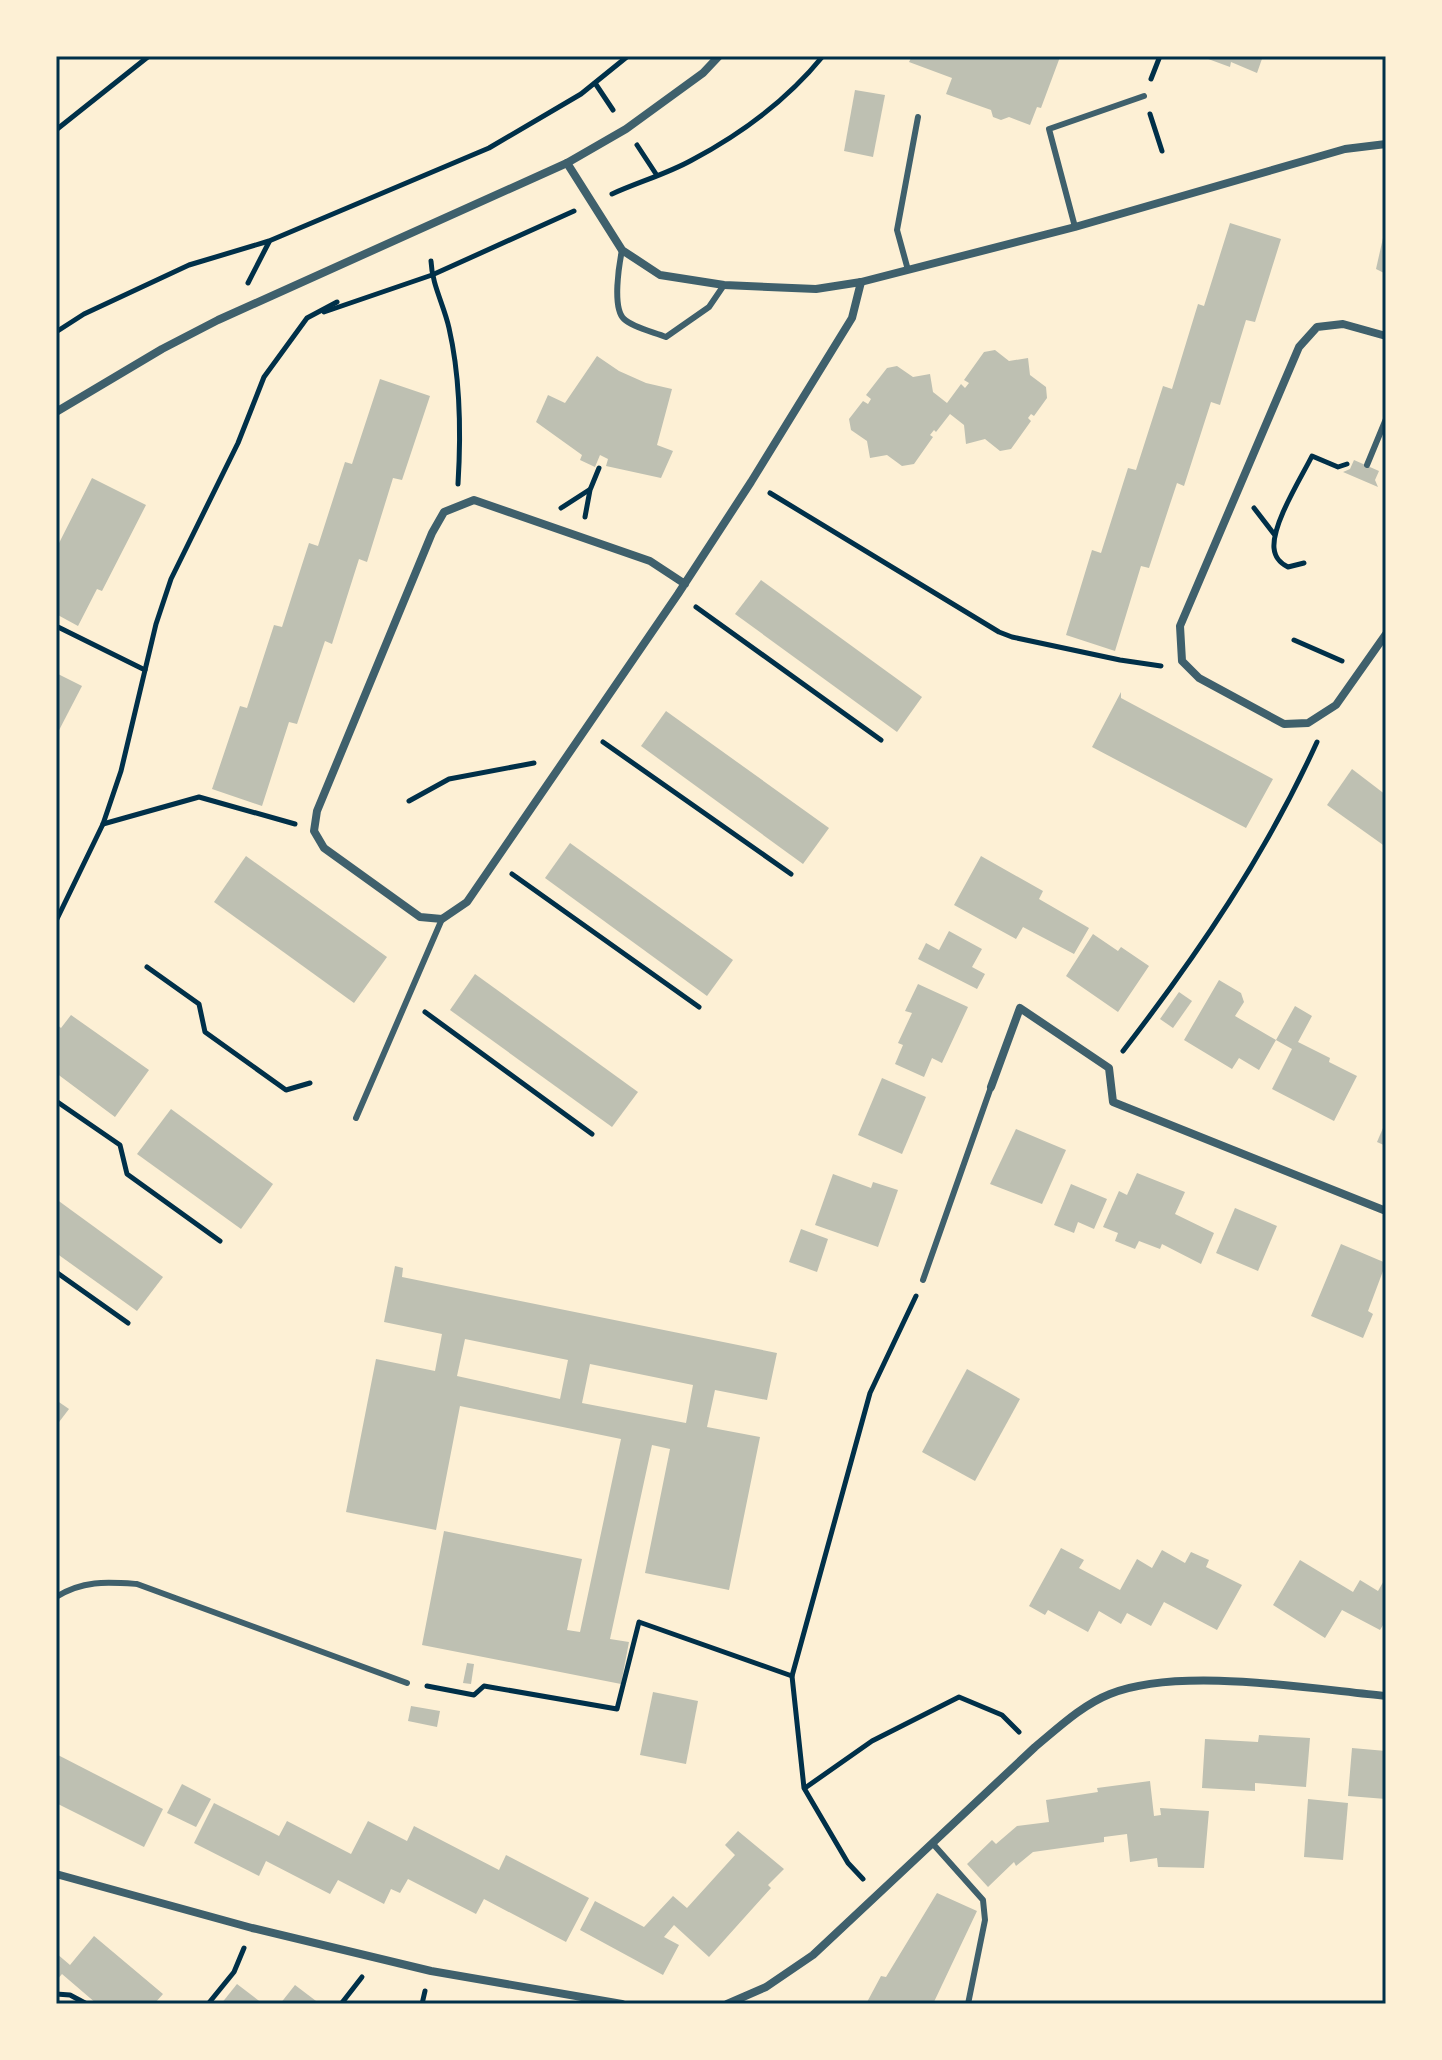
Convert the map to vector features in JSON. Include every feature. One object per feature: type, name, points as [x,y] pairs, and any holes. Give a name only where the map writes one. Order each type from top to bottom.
[{"type":"street","points":[[56,412],[162,349],[218,320],[567,163],[626,129],[703,73],[719,56]]},
{"type":"street","points":[[567,163],[622,250],[660,275],[724,285],[816,289],[861,282],[1075,227],[1345,149],[1386,144]]},
{"type":"street","points":[[685,584],[650,561],[474,500],[444,512],[432,533],[317,811],[314,831],[324,848],[420,917],[442,919],[467,902],[685,584],[751,482],[852,318],[861,282]]},
{"type":"street","points":[[1386,336],[1343,324],[1317,327],[1299,347],[1180,626],[1182,661],[1199,678],[1284,724],[1308,723],[1336,705],[1386,634]]},
{"type":"street","points":[[991,1087],[1020,1008],[1109,1068],[1113,1102],[1386,1211]]},
{"type":"street","points":[[727,2004],[766,1987],[813,1955],[934,1845],[1035,1747],[1065,1722],[1108,1695],[1132,1687],[1210,1680],[1386,1696]]},
{"type":"street","points":[[56,1874],[252,1928],[431,1971],[622,2004]]},
{"type":"lane","points":[[1075,227],[1049,129],[1144,96]]},
{"type":"lane","points":[[908,270],[897,230],[918,117]]},
{"type":"lane","points":[[622,250],[618,272],[619,311],[625,320],[666,337],[709,307],[724,285]]},
{"type":"lane","points":[[1367,465],[1386,419]]},
{"type":"lane","points":[[356,1118],[442,919]]},
{"type":"lane","points":[[923,1280],[991,1087]]},
{"type":"lane","points":[[56,1597],[71,1588],[95,1581],[137,1584],[407,1683]]},
{"type":"lane","points":[[934,1845],[983,1900],[985,1920],[968,2004]]},
{"type":"path","points":[[56,130],[149,56]]},
{"type":"path","points":[[56,332],[84,314],[189,265],[269,241],[489,148],[581,94],[628,56]]},
{"type":"path","points":[[307,318],[432,275],[690,162],[781,100],[823,56]]},
{"type":"path","points":[[1144,96],[1162,151]]},
{"type":"path","points":[[248,283],[269,241]]},
{"type":"path","points":[[431,261],[432,275],[449,328],[453,359],[461,443],[456,505]]},
{"type":"path","points":[[56,921],[103,824],[121,771],[156,624],[171,579],[238,443],[264,377],[307,318],[337,302]]},
{"type":"path","points":[[1304,563],[1288,567],[1277,559],[1274,534],[1312,456],[1338,467]]},
{"type":"path","points":[[581,537],[590,490],[599,468]]},
{"type":"path","points":[[751,482],[999,632],[1143,664],[1162,666],[1182,661]]},
{"type":"path","points":[[678,594],[881,740]]},
{"type":"path","points":[[56,626],[145,670]]},
{"type":"path","points":[[1294,640],[1324,653]]},
{"type":"path","points":[[1109,1068],[1221,916],[1272,835],[1318,741],[1308,723]]},
{"type":"path","points":[[586,730],[791,874]]},
{"type":"path","points":[[409,801],[449,779],[548,761],[563,763]]},
{"type":"path","points":[[103,824],[199,797],[288,824],[316,823]]},
{"type":"path","points":[[495,862],[699,1007]]},
{"type":"path","points":[[147,967],[199,1004],[205,1032],[286,1090],[310,1083]]},
{"type":"path","points":[[408,1000],[592,1134]]},
{"type":"path","points":[[56,1101],[120,1145],[127,1174],[220,1241]]},
{"type":"path","points":[[56,1272],[128,1323]]},
{"type":"path","points":[[878,1894],[848,1863],[804,1788],[792,1676],[870,1393],[923,1280]]},
{"type":"path","points":[[407,1683],[474,1695],[484,1686],[617,1709],[639,1622],[792,1676]]},
{"type":"path","points":[[804,1788],[872,1741],[959,1697],[1002,1715],[1035,1747]]},
{"type":"path","points":[[208,2004],[234,1972],[252,1928]]},
{"type":"path","points":[[341,2004],[378,1958]]},
{"type":"path","points":[[56,1994],[70,1995],[87,2004]]},
{"type":"building","points":[[912,56],[1060,57],[1041,108],[1037,107],[1030,125],[1009,117],[1001,120],[993,117],[991,110],[946,94],[952,78],[909,62]]},
{"type":"building","points":[[1200,56],[1263,56],[1257,73],[1231,62],[1230,67]]},
{"type":"building","points":[[855,90],[885,95],[873,157],[844,151]]},
{"type":"building","points":[[1230,223],[1281,239],[1255,322],[1246,320],[1220,405],[1211,402],[1184,486],[1177,483],[1149,568],[1141,566],[1115,651],[1066,635],[1092,550],[1101,553],[1128,468],[1136,470],[1163,386],[1172,389],[1198,304],[1204,306]]},
{"type":"building","points":[[1383,238],[1386,238],[1386,274],[1376,269]]},
{"type":"building","points":[[995,350],[1009,361],[1028,358],[1030,375],[1046,387],[1047,398],[1034,416],[1031,414],[1028,418],[1031,421],[1011,449],[1000,451],[985,439],[966,444],[964,425],[950,414],[930,435],[933,437],[914,464],[902,466],[887,455],[870,458],[867,441],[851,430],[849,419],[863,401],[868,404],[871,399],[866,395],[887,368],[897,366],[913,377],[930,374],[933,392],[947,403],[961,384],[965,388],[969,383],[964,380],[984,352]]},
{"type":"building","points":[[597,356],[619,371],[646,383],[672,389],[657,445],[673,451],[661,478],[606,466],[608,459],[600,455],[595,467],[580,460],[582,455],[536,422],[548,395],[565,403]]},
{"type":"building","points":[[380,379],[430,396],[402,480],[393,478],[367,562],[359,559],[332,644],[325,641],[297,724],[289,722],[262,806],[212,789],[240,706],[247,708],[274,625],[282,627],[309,543],[318,546],[345,462],[352,464]]},
{"type":"building","points":[[1354,460],[1379,471],[1375,480],[1378,487],[1343,472],[1350,469]]},
{"type":"building","points":[[92,478],[146,505],[102,591],[97,589],[78,626],[56,614],[56,549]]},
{"type":"building","points":[[761,580],[922,697],[897,732],[735,614]]},
{"type":"building","points":[[56,673],[82,686],[56,736]]},
{"type":"building","points":[[1121,692],[1121,698],[1273,779],[1246,828],[1092,747]]},
{"type":"building","points":[[666,711],[829,828],[803,864],[641,746]]},
{"type":"building","points":[[1352,769],[1386,795],[1386,847],[1327,805]]},
{"type":"building","points":[[570,843],[733,960],[707,996],[545,878]]},
{"type":"building","points":[[246,856],[387,957],[354,1003],[214,902]]},
{"type":"building","points":[[981,856],[1043,891],[1039,899],[1089,928],[1074,954],[1023,927],[1016,939],[954,905]]},
{"type":"building","points":[[949,931],[982,949],[972,967],[985,974],[977,989],[918,959],[926,943],[939,950]]},
{"type":"building","points":[[1093,934],[1118,951],[1121,947],[1149,966],[1118,1012],[1066,976]]},
{"type":"building","points":[[475,974],[638,1092],[612,1127],[450,1010]]},
{"type":"building","points":[[1219,980],[1241,993],[1244,1002],[1235,1016],[1276,1040],[1259,1070],[1239,1058],[1232,1069],[1184,1040]]},
{"type":"building","points":[[918,984],[968,1007],[942,1063],[932,1058],[924,1077],[895,1064],[903,1045],[898,1043],[912,1013],[905,1011]]},
{"type":"building","points":[[1179,992],[1192,1001],[1173,1028],[1160,1019]]},
{"type":"building","points":[[1295,1006],[1312,1016],[1298,1042],[1357,1076],[1334,1121],[1272,1089],[1292,1049],[1276,1040]]},
{"type":"building","points":[[71,1015],[149,1070],[115,1117],[56,1073],[56,1024],[61,1028]]},
{"type":"building","points":[[882,1078],[926,1097],[902,1154],[858,1135]]},
{"type":"building","points":[[171,1109],[273,1184],[241,1229],[137,1154]]},
{"type":"building","points":[[1386,1121],[1386,1146],[1377,1142]]},
{"type":"building","points":[[1016,1129],[1066,1150],[1042,1204],[990,1184]]},
{"type":"building","points":[[1137,1173],[1185,1192],[1175,1214],[1214,1233],[1201,1264],[1162,1244],[1160,1249],[1139,1241],[1135,1249],[1115,1241],[1118,1233],[1103,1227],[1119,1191],[1127,1195]]},
{"type":"building","points":[[833,1174],[871,1188],[873,1182],[898,1190],[878,1247],[815,1225]]},
{"type":"building","points":[[1071,1184],[1107,1199],[1094,1229],[1078,1222],[1074,1233],[1054,1225]]},
{"type":"building","points":[[56,1199],[163,1277],[137,1311],[56,1253]]},
{"type":"building","points":[[1235,1208],[1277,1226],[1258,1271],[1216,1253]]},
{"type":"building","points":[[801,1229],[828,1239],[817,1272],[789,1262]]},
{"type":"building","points":[[1341,1244],[1386,1263],[1368,1311],[1373,1314],[1363,1338],[1311,1316]]},
{"type":"building","points":[[395,1266],[403,1268],[402,1277],[777,1353],[767,1400],[715,1390],[707,1427],[760,1437],[729,1590],[645,1573],[670,1449],[652,1445],[610,1639],[629,1642],[621,1684],[422,1645],[444,1531],[582,1559],[567,1630],[580,1632],[621,1439],[460,1406],[436,1530],[346,1512],[376,1359],[435,1371],[442,1334],[384,1322]],"holes":[[[465,1339],[568,1360],[560,1399],[457,1376]],[[590,1364],[693,1385],[686,1423],[582,1403]]]},
{"type":"building","points":[[967,1369],[1020,1399],[975,1481],[922,1452]]},
{"type":"building","points":[[56,1400],[69,1409],[56,1426]]},
{"type":"building","points":[[1061,1548],[1084,1560],[1079,1568],[1120,1590],[1137,1559],[1152,1568],[1162,1550],[1185,1563],[1191,1552],[1209,1560],[1206,1567],[1242,1585],[1217,1630],[1164,1602],[1151,1626],[1127,1613],[1121,1624],[1099,1611],[1088,1632],[1048,1610],[1045,1615],[1029,1606]]},
{"type":"building","points":[[1300,1560],[1353,1592],[1360,1580],[1378,1591],[1386,1577],[1386,1620],[1380,1630],[1342,1610],[1325,1638],[1273,1605]]},
{"type":"building","points":[[467,1663],[474,1664],[471,1684],[463,1683]]},
{"type":"building","points":[[653,1692],[698,1701],[686,1764],[640,1755]]},
{"type":"building","points":[[411,1706],[440,1711],[437,1727],[408,1721]]},
{"type":"building","points":[[1259,1735],[1310,1738],[1306,1787],[1255,1783],[1255,1791],[1202,1788],[1205,1739],[1258,1742]]},
{"type":"building","points":[[1352,1748],[1386,1751],[1386,1799],[1348,1796]]},
{"type":"building","points":[[56,1754],[163,1809],[144,1847],[56,1803]]},
{"type":"building","points":[[1150,1781],[1154,1816],[1161,1815],[1160,1808],[1209,1811],[1204,1868],[1158,1867],[1157,1858],[1130,1862],[1127,1834],[1104,1837],[1104,1842],[1033,1852],[1016,1866],[1014,1862],[988,1887],[967,1864],[992,1840],[996,1844],[1017,1826],[1049,1822],[1046,1800],[1098,1792],[1097,1788]]},
{"type":"building","points":[[182,1784],[211,1799],[196,1827],[167,1813]]},
{"type":"building","points":[[1308,1799],[1348,1803],[1343,1860],[1304,1857]]},
{"type":"building","points":[[214,1803],[279,1836],[287,1821],[351,1854],[368,1821],[407,1841],[414,1826],[499,1870],[506,1855],[589,1898],[566,1942],[484,1899],[476,1914],[408,1879],[400,1893],[391,1889],[384,1904],[338,1880],[330,1894],[266,1861],[259,1876],[194,1843]]},
{"type":"building","points":[[738,1831],[784,1869],[768,1885],[771,1888],[709,1957],[674,1925],[664,1937],[679,1945],[663,1975],[580,1930],[595,1901],[644,1927],[673,1896],[687,1908],[735,1855],[725,1845]]},
{"type":"building","points":[[937,1893],[977,1911],[933,2004],[866,2004],[881,1976],[886,1977]]},
{"type":"building","points":[[94,1936],[163,1994],[154,2004],[97,2004],[62,1974],[56,1981],[56,1953],[70,1965]]},
{"type":"building","points":[[237,1984],[263,2004],[221,2004]]},
{"type":"building","points":[[295,1985],[320,2004],[280,2004]]}]
